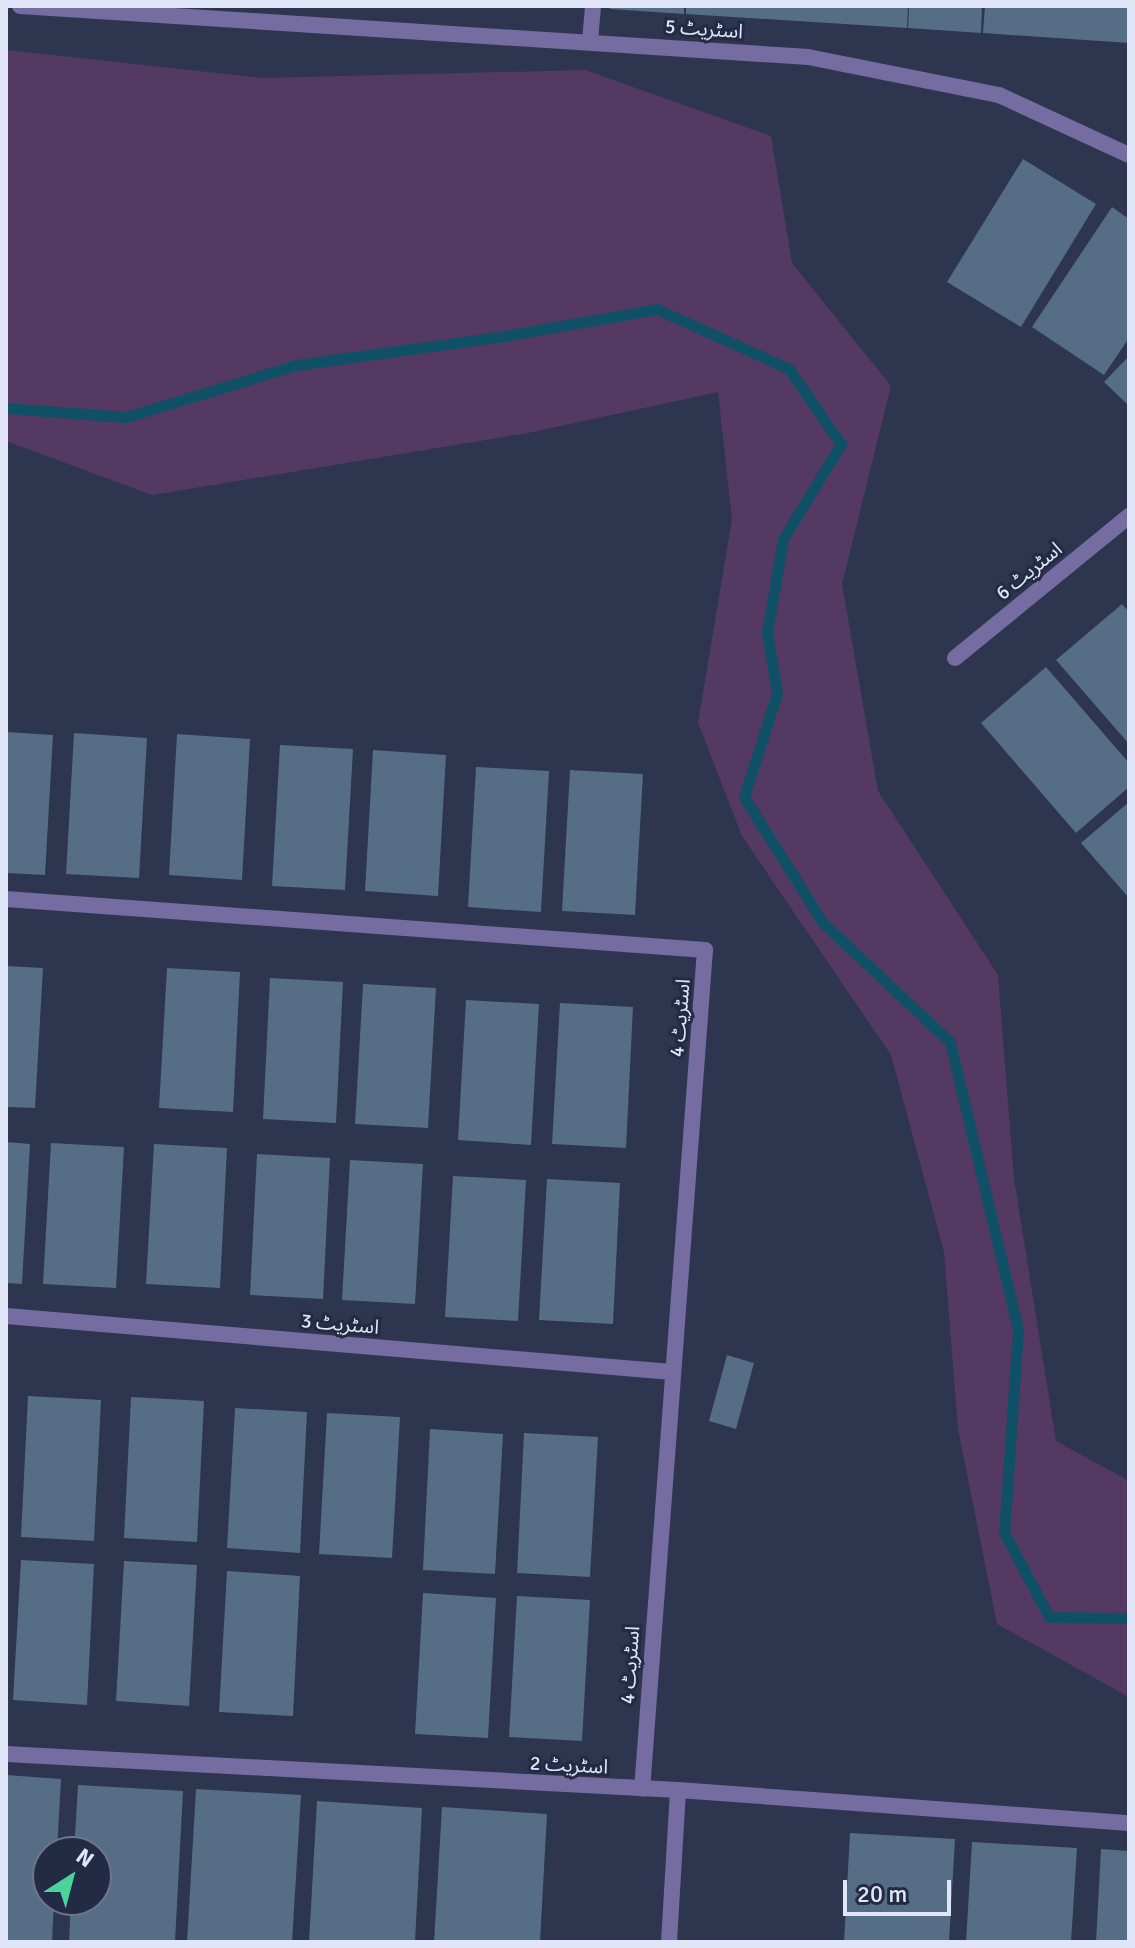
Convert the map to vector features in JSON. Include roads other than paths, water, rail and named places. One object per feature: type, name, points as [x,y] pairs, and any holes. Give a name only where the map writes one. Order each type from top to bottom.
[{"type":"street","name":"اسٹریٹ 5","points":[[20,6],[808,57],[999,95],[1129,155]]},
{"type":"street","points":[[590,41],[593,6]]},
{"type":"street","name":"اسٹریٹ 6","points":[[955,658],[1129,516]]},
{"type":"street","name":"اسٹریٹ 4","points":[[6,899],[705,950],[642,1789]]},
{"type":"street","name":"اسٹریٹ 3","points":[[6,1316],[672,1372]]},
{"type":"street","name":"اسٹریٹ 2","points":[[6,1754],[678,1790],[1129,1823]]},
{"type":"street","points":[[669,1942],[678,1790]]},
{"type":"waterway","points":[[6,408],[126,417],[296,365],[504,336],[657,309],[789,369],[841,444],[783,539],[767,633],[777,693],[744,797],[823,923],[950,1042],[1018,1329],[1004,1532],[1049,1617],[1129,1618]]}]
